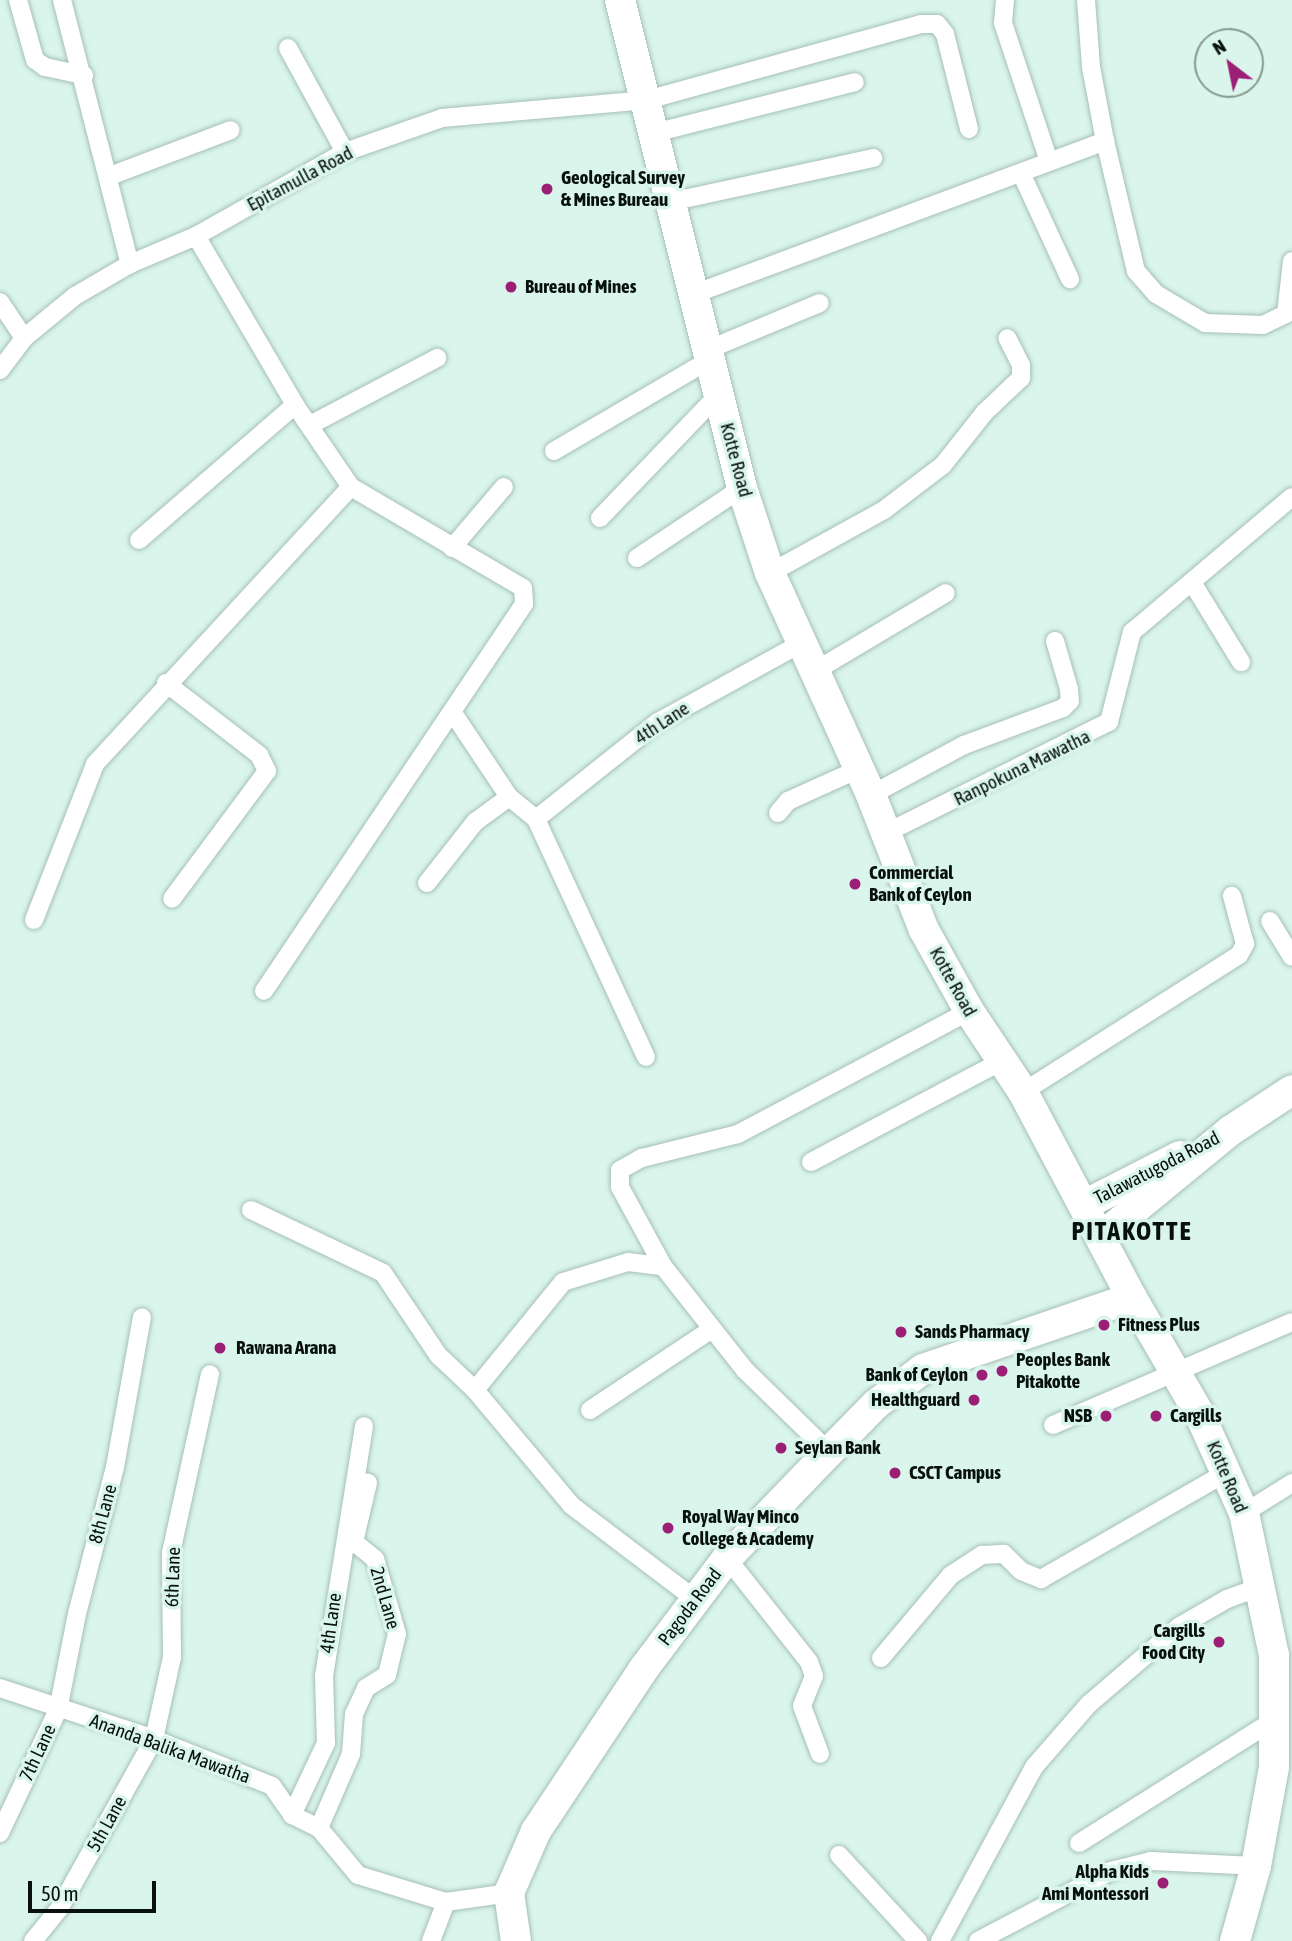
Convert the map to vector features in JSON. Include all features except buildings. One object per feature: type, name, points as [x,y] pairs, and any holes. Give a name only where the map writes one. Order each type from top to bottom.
[{"type":"main road","name":"Kotte Road","points":[[620,0],[742,488],[770,573],[865,782],[924,930],[968,1011],[1023,1092],[1132,1298],[1176,1373],[1227,1472],[1244,1514],[1274,1655],[1273,1721],[1283,1767],[1235,1941]]},
{"type":"main road","name":"Talawatugoda Road","points":[[1101,1237],[1230,1131],[1292,1090]]},
{"type":"main road","name":"Talawatugoda Road","points":[[1084,1205],[1230,1131]]},
{"type":"main road","name":"Pagoda Road","points":[[509,1893],[536,1830],[727,1558],[876,1404],[923,1369],[1132,1298]]},
{"type":"main road","points":[[509,1893],[516,1941]]},
{"type":"street","points":[[18,0],[35,60],[45,67],[84,75]]},
{"type":"street","points":[[62,0],[84,75],[130,264]]},
{"type":"street","points":[[1005,0],[1003,23],[1049,161]]},
{"type":"street","points":[[1086,0],[1091,67],[1104,141],[1136,271],[1156,294],[1205,323],[1263,326],[1286,314],[1292,261]]},
{"type":"street","name":"Epitamulla Road","points":[[0,370],[24,338],[75,296],[130,264],[197,236],[345,152],[442,118],[647,100],[921,24],[937,24],[945,34],[969,129]]},
{"type":"street","points":[[288,48],[345,152]]},
{"type":"street","points":[[654,133],[855,82]]},
{"type":"street","points":[[110,176],[231,130]]},
{"type":"street","points":[[694,293],[1104,141]]},
{"type":"street","points":[[670,202],[873,158]]},
{"type":"street","points":[[1021,173],[1070,279]]},
{"type":"street","points":[[197,236],[295,405],[351,487],[523,588],[524,604],[264,991]]},
{"type":"street","points":[[0,302],[24,338]]},
{"type":"street","points":[[554,451],[708,355],[820,303]]},
{"type":"street","points":[[770,573],[884,510],[943,465],[985,412],[1021,378],[1021,365],[1007,338]]},
{"type":"street","points":[[310,425],[437,358]]},
{"type":"street","points":[[600,517],[719,394]]},
{"type":"street","points":[[139,540],[295,405]]},
{"type":"street","points":[[452,548],[503,486]]},
{"type":"street","points":[[34,920],[95,764],[166,683],[351,487]]},
{"type":"street","points":[[638,558],[742,488]]},
{"type":"street","name":"Ranpokuna Mawatha","points":[[886,833],[1098,732],[1110,722],[1132,632],[1193,584],[1292,497]]},
{"type":"street","points":[[1193,584],[1241,662]]},
{"type":"street","points":[[815,671],[946,593]]},
{"type":"street","points":[[778,813],[788,801],[865,782],[1063,708],[1070,701],[1069,689],[1055,641]]},
{"type":"street","name":"4th Lane","points":[[536,819],[658,722],[800,644]]},
{"type":"street","points":[[166,683],[259,755],[267,771],[172,900]]},
{"type":"street","points":[[453,713],[509,797],[536,819],[646,1058]]},
{"type":"street","points":[[427,883],[475,822],[509,797]]},
{"type":"street","points":[[1023,1092],[1239,955],[1245,944],[1232,896]]},
{"type":"street","points":[[1270,921],[1292,957]]},
{"type":"street","points":[[829,1452],[745,1370],[663,1266],[620,1187],[620,1170],[642,1158],[738,1134],[968,1011]]},
{"type":"street","points":[[811,1161],[1002,1060]]},
{"type":"street","points":[[251,1210],[383,1273],[438,1355],[475,1390],[571,1506],[696,1600]]},
{"type":"street","points":[[475,1390],[563,1282],[628,1262],[663,1266]]},
{"type":"street","name":"8th Lane","points":[[58,1710],[77,1614],[115,1467],[142,1317]]},
{"type":"street","points":[[1053,1425],[1292,1322]]},
{"type":"street","points":[[590,1410],[712,1329]]},
{"type":"street","name":"6th Lane","points":[[154,1739],[172,1657],[171,1553],[210,1374]]},
{"type":"street","name":"4th Lane","points":[[292,1815],[326,1743],[324,1676],[364,1426]]},
{"type":"street","points":[[881,1658],[951,1575],[982,1555],[1004,1554],[1021,1571],[1041,1578],[1227,1472]]},
{"type":"street","name":"2nd Lane","points":[[319,1828],[351,1754],[354,1714],[366,1688],[387,1675],[397,1634],[375,1559],[354,1542],[368,1483]]},
{"type":"street","points":[[1244,1514],[1292,1483]]},
{"type":"street","points":[[727,1558],[809,1662],[814,1676],[802,1706],[820,1754]]},
{"type":"street","points":[[940,1941],[1034,1767],[1089,1704],[1180,1626],[1227,1599],[1260,1587]]},
{"type":"street","name":"Ananda Balika Mawatha","points":[[0,1688],[58,1710],[154,1739],[272,1786],[292,1815],[319,1828],[358,1875],[446,1902],[509,1893]]},
{"type":"street","name":"7th Lane","points":[[0,1833],[58,1710]]},
{"type":"street","points":[[1079,1843],[1273,1721]]},
{"type":"street","name":"5th Lane","points":[[33,1941],[59,1909],[154,1739]]},
{"type":"street","points":[[839,1855],[918,1941]]},
{"type":"street","points":[[978,1941],[1111,1871],[1151,1861],[1256,1866]]},
{"type":"street","points":[[431,1941],[446,1902]]},
{"type":"place","name":"Geological Survey & Mines Bureau","points":[[547,189]]},
{"type":"place","name":"Bureau of Mines","points":[[511,287]]},
{"type":"place","name":"Commercial Bank of Ceylon","points":[[855,884]]},
{"type":"place","name":"Fitness Plus","points":[[1104,1325]]},
{"type":"place","name":"Sands Pharmacy","points":[[901,1332]]},
{"type":"place","name":"Rawana Arana","points":[[220,1348]]},
{"type":"place","name":"Peoples Bank Pitakotte","points":[[1002,1371]]},
{"type":"place","name":"Bank of Ceylon","points":[[982,1375]]},
{"type":"place","name":"Healthguard","points":[[974,1400]]},
{"type":"place","name":"NSB","points":[[1106,1416]]},
{"type":"place","name":"Cargills","points":[[1156,1416]]},
{"type":"place","name":"Seylan Bank","points":[[781,1448]]},
{"type":"place","name":"CSCT Campus","points":[[895,1473]]},
{"type":"place","name":"Royal Way Minco College & Academy","points":[[668,1528]]},
{"type":"place","name":"Cargills Food City","points":[[1219,1642]]},
{"type":"place","name":"Alpha Kids Ami Montessori","points":[[1163,1883]]},
{"type":"district","name":"PITAKOTTE","points":[[1132,1232]]}]
